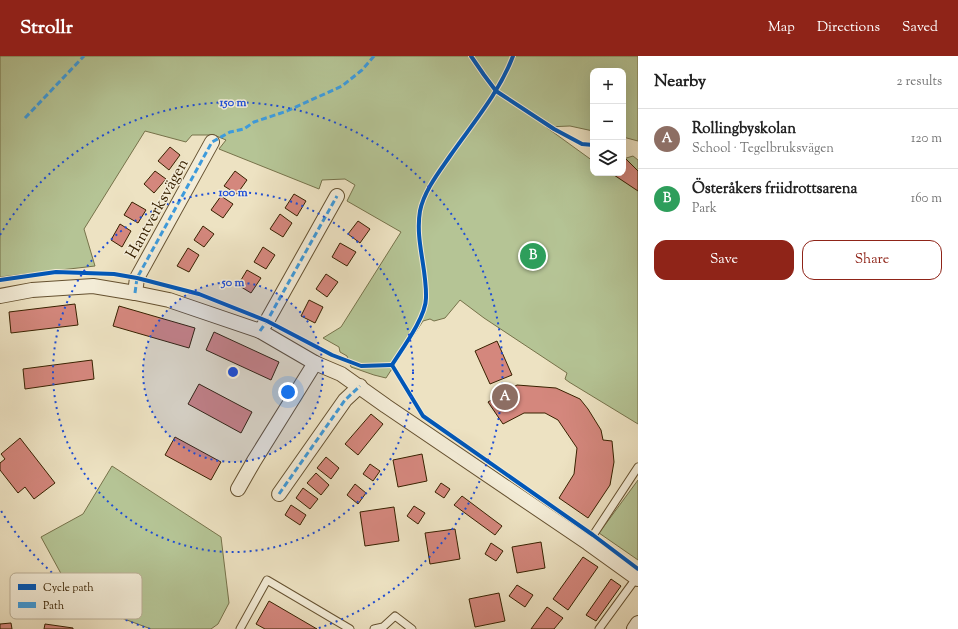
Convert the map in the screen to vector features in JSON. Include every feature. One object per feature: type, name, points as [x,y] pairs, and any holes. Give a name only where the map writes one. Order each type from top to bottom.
[{"type":"street","name":"Hantverksvägen","points":[[135,292],[137,278],[212,142]]},
{"type":"street","points":[[260,331],[336,196]]},
{"type":"street","points":[[0,296],[32,290],[93,286],[135,292],[169,300],[260,331],[315,363],[341,374],[360,386],[386,406],[637,578]]},
{"type":"street","points":[[238,489],[315,363]]},
{"type":"street","points":[[279,494],[346,400],[360,386]]},
{"type":"street","points":[[634,629],[638,623]]},
{"type":"lane","points":[[588,543],[638,467]]},
{"type":"lane","points":[[599,629],[637,578]]},
{"type":"lane","points":[[240,629],[267,580],[350,629]]},
{"type":"lane","points":[[374,629],[383,627],[395,616],[412,629]]},
{"type":"green space","points":[[0,56],[638,56],[638,141],[626,138],[626,68],[590,68],[590,130],[570,126],[546,127],[590,159],[590,176],[626,176],[626,158],[633,156],[638,160],[638,424],[569,382],[565,379],[567,373],[484,318],[460,300],[445,318],[434,321],[430,319],[423,321],[386,378],[351,367],[347,356],[340,352],[339,347],[323,338],[341,327],[401,232],[347,201],[355,185],[345,179],[322,180],[319,189],[219,149],[226,140],[214,135],[192,135],[186,142],[145,131],[84,229],[95,266],[0,277]]},
{"type":"green space","points":[[112,466],[221,537],[229,603],[218,624],[211,629],[151,629],[124,619],[142,619],[142,573],[61,573],[41,537],[83,514]]},
{"type":"green space","points":[[638,480],[638,560],[599,533]]},
{"type":"building","points":[[170,147],[180,155],[169,170],[158,161]]},
{"type":"building","points":[[626,159],[638,171],[638,191],[616,176],[626,176]]},
{"type":"building","points":[[155,171],[166,179],[154,193],[144,184]]},
{"type":"building","points":[[235,171],[247,180],[237,194],[224,186]]},
{"type":"building","points":[[294,194],[306,201],[297,216],[285,208]]},
{"type":"building","points":[[221,196],[233,204],[223,218],[211,210]]},
{"type":"building","points":[[132,202],[146,210],[138,223],[124,215]]},
{"type":"building","points":[[280,214],[292,223],[283,237],[270,229]]},
{"type":"building","points":[[358,221],[370,229],[360,243],[348,234]]},
{"type":"building","points":[[120,224],[131,231],[122,247],[111,240]]},
{"type":"building","points":[[203,226],[214,234],[204,247],[194,240]]},
{"type":"building","points":[[340,243],[356,252],[347,266],[332,257]]},
{"type":"building","points":[[263,247],[275,255],[266,269],[254,262]]},
{"type":"building","points":[[188,248],[199,255],[189,272],[177,266]]},
{"type":"building","points":[[247,270],[261,278],[251,293],[238,285]]},
{"type":"building","points":[[326,274],[338,282],[327,297],[316,289]]},
{"type":"building","points":[[309,300],[323,307],[315,323],[301,316]]},
{"type":"building","points":[[75,304],[78,325],[11,333],[9,312]]},
{"type":"building","points":[[119,306],[195,328],[189,348],[113,326]]},
{"type":"building","points":[[214,332],[279,362],[271,380],[206,350]]},
{"type":"building","points":[[497,341],[512,375],[490,384],[475,351]]},
{"type":"building","points":[[92,360],[94,379],[25,389],[23,369]]},
{"type":"building","points":[[199,384],[252,412],[241,433],[188,404]]},
{"type":"building","points":[[517,385],[556,388],[580,399],[601,430],[603,440],[612,441],[614,462],[610,485],[588,518],[559,498],[574,474],[577,448],[558,420],[545,413],[524,413],[503,424],[488,402]]},
{"type":"building","points":[[371,414],[383,424],[358,455],[345,444]]},
{"type":"building","points":[[175,437],[221,462],[211,480],[165,455]]},
{"type":"building","points":[[20,438],[55,483],[34,499],[25,487],[18,493],[0,470],[0,463],[5,459],[1,454]]},
{"type":"building","points":[[422,454],[427,481],[398,487],[393,460]]},
{"type":"building","points":[[326,457],[339,468],[331,479],[317,468]]},
{"type":"building","points":[[370,464],[380,471],[373,481],[363,474]]},
{"type":"building","points":[[316,473],[329,485],[321,495],[307,483]]},
{"type":"building","points":[[441,483],[450,489],[444,498],[435,492]]},
{"type":"building","points":[[355,484],[366,493],[358,504],[347,495]]},
{"type":"building","points":[[303,488],[318,499],[310,509],[296,498]]},
{"type":"building","points":[[462,496],[502,526],[495,535],[454,505]]},
{"type":"building","points":[[291,505],[306,515],[300,525],[285,515]]},
{"type":"building","points":[[414,506],[425,513],[418,524],[407,516]]},
{"type":"building","points":[[394,507],[399,541],[365,546],[360,512]]},
{"type":"building","points":[[455,529],[460,559],[430,564],[425,533]]},
{"type":"building","points":[[541,542],[545,568],[517,573],[512,547]]},
{"type":"building","points":[[491,543],[503,551],[496,561],[485,554]]},
{"type":"building","points":[[583,557],[598,567],[568,610],[553,599]]},
{"type":"building","points":[[611,579],[621,586],[596,621],[586,615]]},
{"type":"building","points":[[517,585],[533,595],[525,607],[509,596]]},
{"type":"building","points":[[499,593],[505,621],[475,627],[469,599]]},
{"type":"building","points":[[269,601],[317,629],[265,629],[256,624]]},
{"type":"building","points":[[547,607],[563,618],[554,629],[531,629]]},
{"type":"building","points":[[11,623],[12,629],[0,629],[0,624]]},
{"type":"building","points":[[45,624],[73,628],[73,629],[44,629]]},
{"type":"marked path","points":[[25,118],[84,56]]},
{"type":"marked path","points":[[135,293],[137,278],[212,142],[230,132],[244,129],[254,122],[287,111],[342,86],[362,70],[374,56]]},
{"type":"marked path","points":[[260,331],[337,196]]},
{"type":"marked path","points":[[279,494],[345,400],[360,386]]},
{"type":"cycle path","points":[[471,56],[496,91],[554,129],[582,144],[590,145]]},
{"type":"cycle path","points":[[392,365],[413,333],[425,306],[426,287],[419,233],[420,211],[425,196],[437,175],[485,108],[500,83],[513,56]]},
{"type":"cycle path","points":[[0,280],[56,272],[114,274],[137,278],[199,294],[267,321],[332,355],[361,366],[392,365]]},
{"type":"cycle path","points":[[392,365],[423,416],[593,535],[638,569]]},
{"type":"place","name":"Österåkers friidrottsarena","points":[[533,256]]},
{"type":"place","name":"Rollingbyskolan","points":[[505,397]]}]
